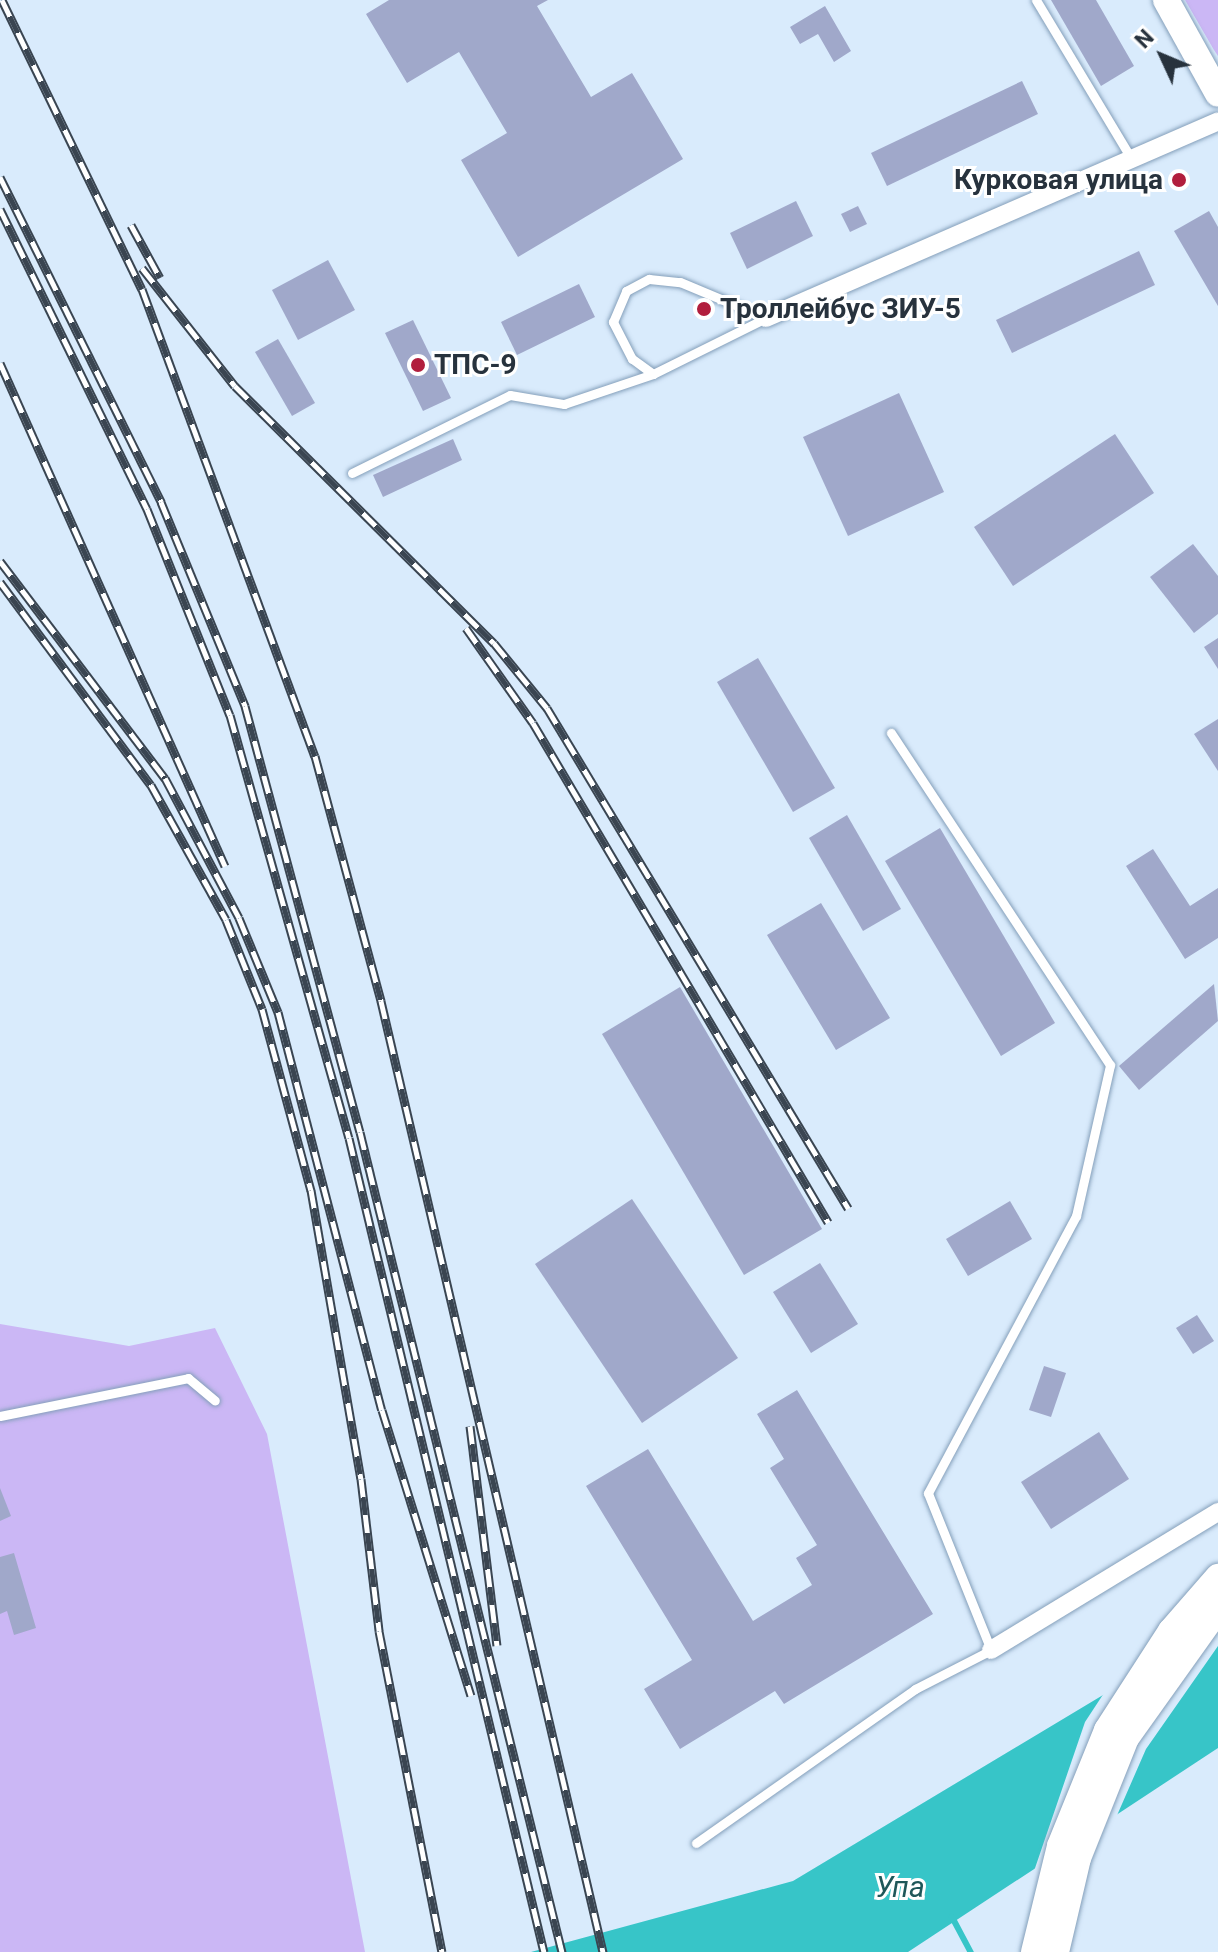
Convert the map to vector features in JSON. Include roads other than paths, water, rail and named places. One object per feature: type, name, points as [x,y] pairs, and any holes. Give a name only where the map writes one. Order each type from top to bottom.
[{"type":"main road","points":[[1166,0],[1218,94]]},
{"type":"main road","points":[[1034,1952],[1060,1846],[1107,1730],[1158,1648],[1218,1577]]},
{"type":"main road","points":[[1056,1952],[1078,1858],[1126,1738],[1218,1609]]},
{"type":"street","points":[[766,318],[1218,121]]},
{"type":"street","points":[[991,1650],[1218,1512]]},
{"type":"lane","points":[[1036,0],[1132,160]]},
{"type":"lane","points":[[653,374],[632,359],[613,322],[626,291],[649,279],[680,282],[766,318]]},
{"type":"lane","points":[[352,473],[510,395],[564,404],[653,374],[766,318]]},
{"type":"lane","points":[[696,1843],[915,1689],[991,1650],[928,1493],[1076,1216],[1110,1065],[891,733]]},
{"type":"lane","points":[[0,1416],[188,1378],[215,1401]]},
{"type":"water","name":"Упа","points":[[1218,1626],[1218,1748],[908,1952],[531,1952],[793,1881]]},
{"type":"waterway","points":[[952,1917],[971,1952]]},
{"type":"railway","points":[[2,0],[142,289],[315,756],[381,1001],[603,1952]]},
{"type":"railway","points":[[0,177],[161,502],[245,706],[360,1132],[562,1952]]},
{"type":"railway","points":[[0,209],[147,509],[230,715],[349,1138],[544,1952]]},
{"type":"railway","points":[[131,225],[160,278]]},
{"type":"railway","points":[[142,268],[235,386],[494,643],[547,708],[848,1208]]},
{"type":"railway","points":[[0,363],[225,866]]},
{"type":"railway","points":[[0,561],[165,778],[239,918],[278,1012],[382,1410],[471,1695]]},
{"type":"railway","points":[[0,582],[151,785],[226,920],[262,1009],[311,1190],[361,1479],[379,1631],[442,1952]]},
{"type":"railway","points":[[466,628],[533,723],[828,1222]]},
{"type":"railway","points":[[470,1426],[497,1645]]},
{"type":"place","name":"Курковая улица","points":[[1179,180]]},
{"type":"place","name":"Троллейбус ЗИУ-5","points":[[704,309]]},
{"type":"place","name":"ТПС-9","points":[[418,365]]}]
